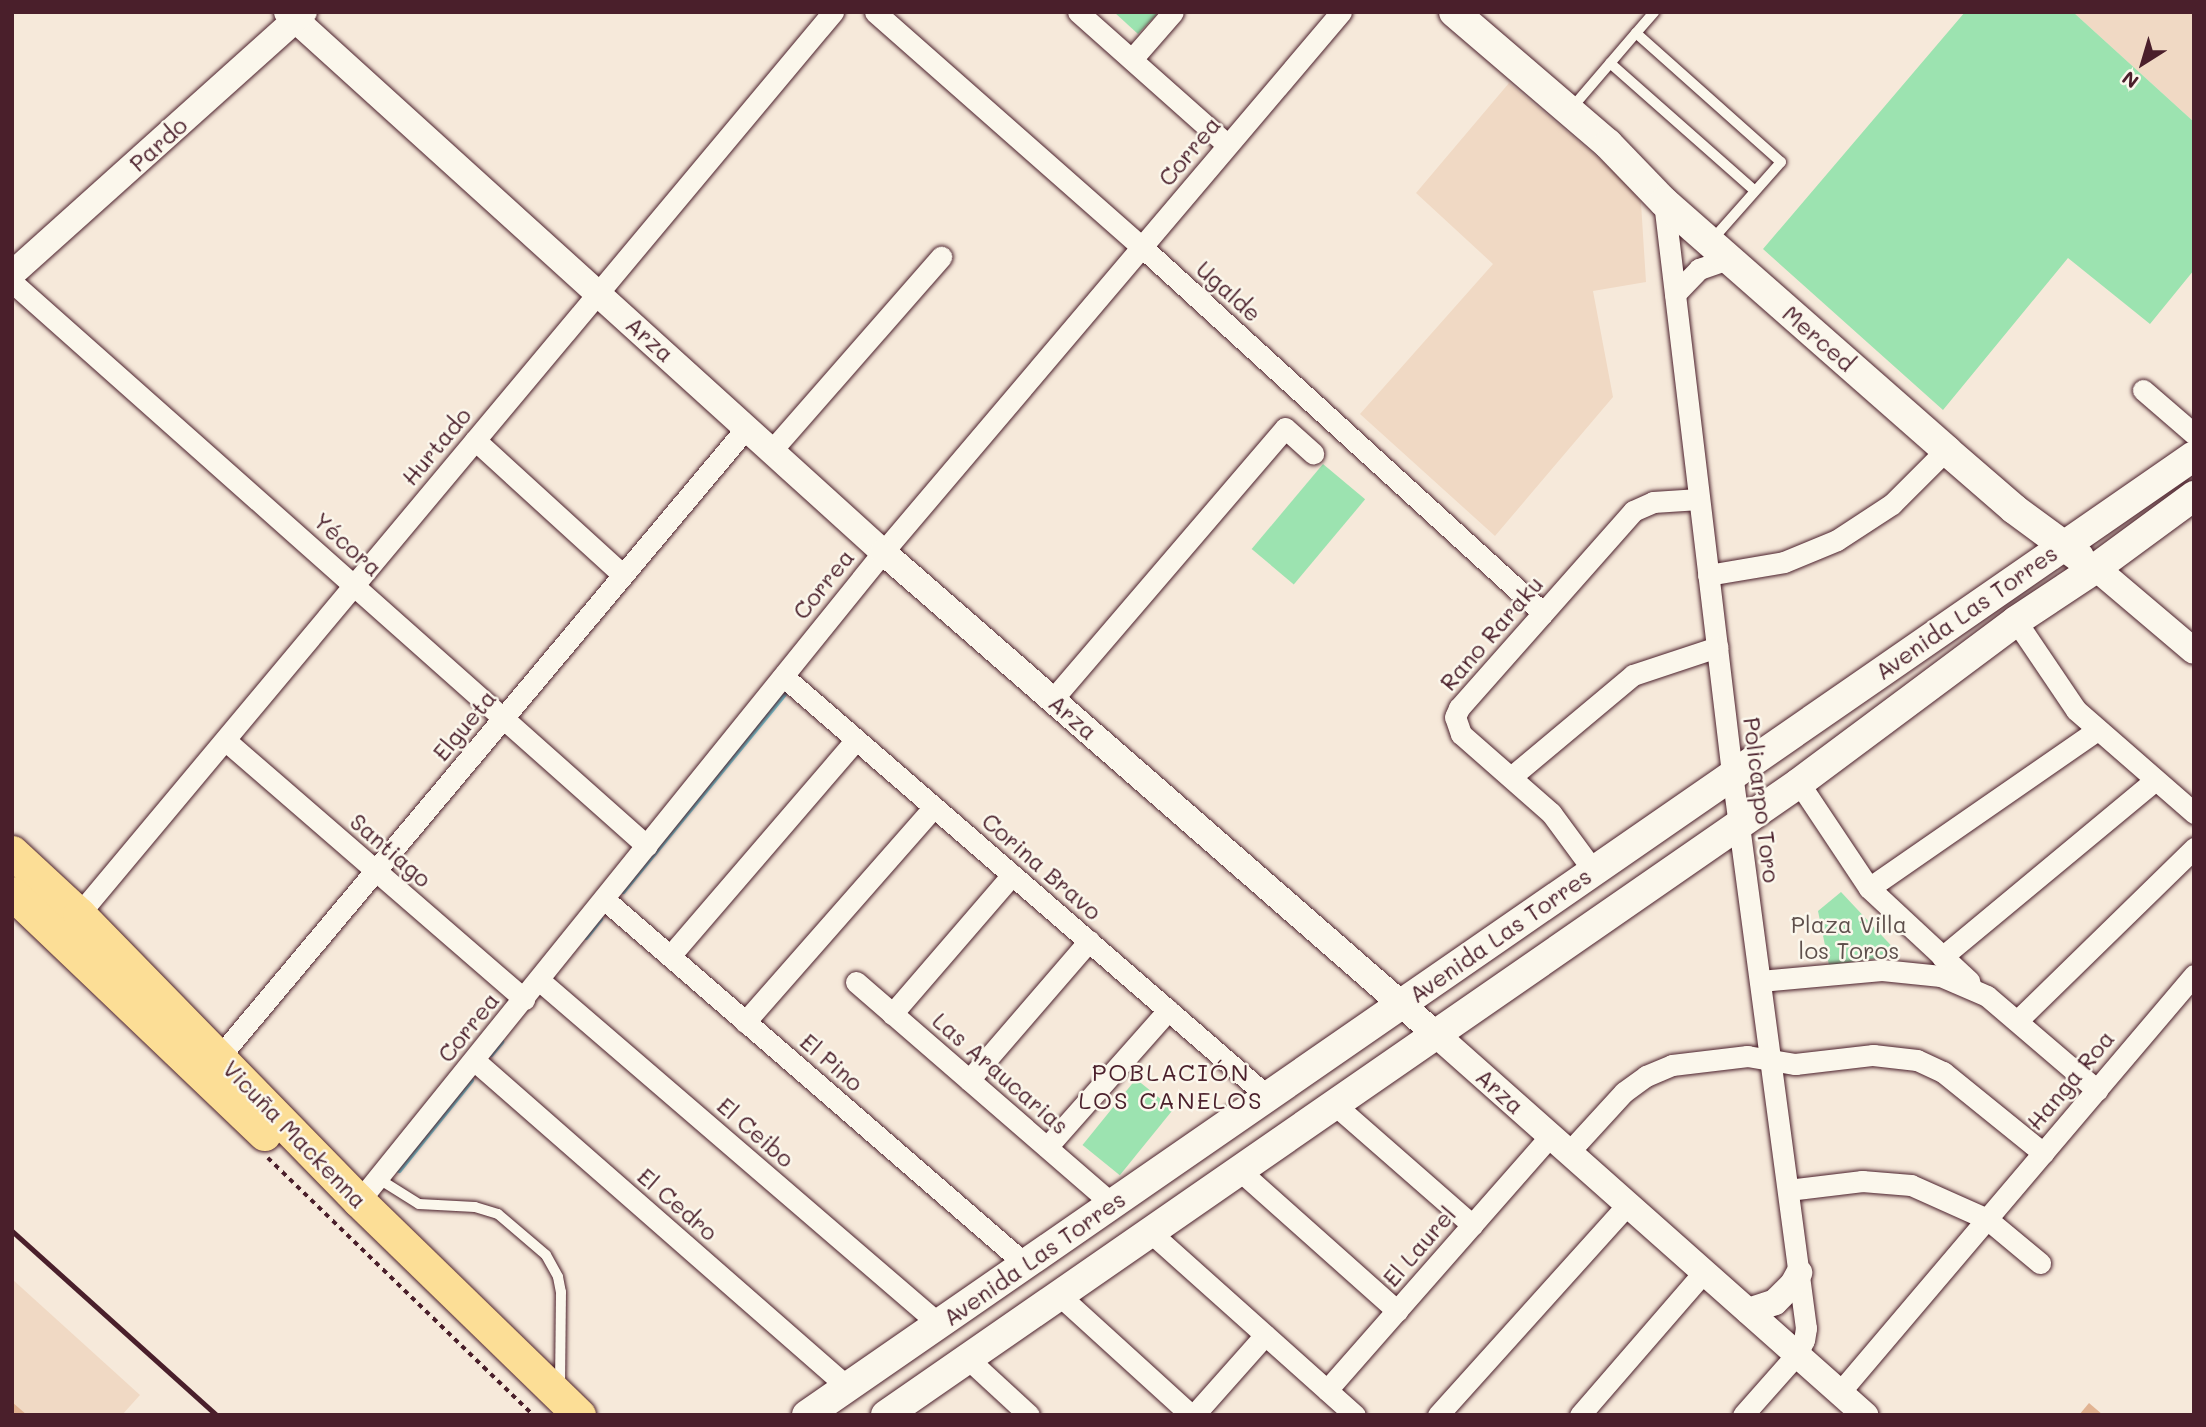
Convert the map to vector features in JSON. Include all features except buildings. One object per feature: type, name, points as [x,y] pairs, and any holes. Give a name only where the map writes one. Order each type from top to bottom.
[{"type":"main road","name":"Merced","points":[[1454,12],[1625,160],[1664,202],[1719,251],[2014,509],[2096,568]]},
{"type":"main road","name":"Avenida Las Torres","points":[[807,1415],[2194,456]]},
{"type":"main road","name":"Avenida Las Torres","points":[[886,1415],[1799,782],[2016,621],[2096,568],[2194,496]]},
{"type":"main road","name":"Vicuña Mackenna","points":[[12,852],[79,914],[220,1056],[369,1190],[556,1410]]},
{"type":"main road","name":"Vicuña Mackenna","points":[[12,894],[556,1410]]},
{"type":"street","name":"Hurtado","points":[[79,914],[833,12]]},
{"type":"street","name":"Ugalde","points":[[875,12],[1142,247],[1543,614]]},
{"type":"street","points":[[1078,12],[1228,145]]},
{"type":"street","points":[[1132,59],[1173,12]]},
{"type":"street","name":"Correa","points":[[369,1190],[883,552],[1342,12]]},
{"type":"street","name":"Arza","points":[[296,15],[883,552],[1436,1034],[1865,1415]]},
{"type":"street","name":"Pardo","points":[[12,274],[296,15]]},
{"type":"street","name":"Policarpo Toro","points":[[1664,202],[1738,824],[1805,1328],[1804,1340],[1797,1354],[1742,1415]]},
{"type":"street","points":[[1675,294],[1719,251]]},
{"type":"street","points":[[772,450],[941,257]]},
{"type":"street","name":"Yécora","points":[[12,282],[647,846]]},
{"type":"street","points":[[2143,390],[2194,434]]},
{"type":"street","name":"Elgueta","points":[[220,1056],[747,427]]},
{"type":"street","points":[[1052,700],[1285,428],[1313,453]]},
{"type":"street","points":[[475,440],[623,575]]},
{"type":"street","points":[[1708,575],[1784,562],[1837,540],[1892,505],[1946,450]]},
{"type":"street","name":"Rano Raraku","points":[[1593,870],[1551,813],[1461,734],[1455,717],[1459,708],[1640,506],[1653,502],[1699,499]]},
{"type":"street","name":"Merced","points":[[2096,568],[2194,651]]},
{"type":"street","points":[[2016,621],[2063,694],[2098,730],[2194,813]]},
{"type":"street","points":[[1511,777],[1633,674],[1717,647]]},
{"type":"street","name":"Corina Bravo","points":[[783,676],[1267,1096]]},
{"type":"street","points":[[1869,888],[2098,730]]},
{"type":"street","name":"Santiago","points":[[225,740],[524,999]]},
{"type":"street","points":[[670,956],[856,740]]},
{"type":"street","points":[[1942,957],[2155,780]]},
{"type":"street","points":[[1799,782],[1869,888],[1942,957],[2097,1090]]},
{"type":"street","points":[[746,1022],[934,807]]},
{"type":"street","points":[[2017,1021],[2194,848]]},
{"type":"street","points":[[892,1014],[1012,875]]},
{"type":"street","name":"El Pino","points":[[604,899],[1025,1264]]},
{"type":"street","points":[[969,1080],[1088,941]]},
{"type":"street","points":[[1760,981],[1902,970],[1941,976],[1987,996]]},
{"type":"street","name":"Hanga Roa","points":[[1840,1392],[2194,975]]},
{"type":"street","name":"El Ceibo","points":[[539,980],[939,1324]]},
{"type":"street","name":"Las Araucarias","points":[[856,982],[1112,1204]]},
{"type":"street","points":[[1047,1147],[1168,1010]]},
{"type":"street","name":"El Laurel","points":[[1339,1406],[1397,1311],[1472,1225],[1560,1144],[1624,1092],[1658,1070],[1685,1062],[1747,1056],[1795,1064],[1881,1055],[1917,1060],[1955,1080],[2043,1153]]},
{"type":"street","name":"El Cedro","points":[[474,1060],[846,1387]]},
{"type":"street","points":[[1334,1104],[1472,1225]]},
{"type":"street","points":[[1239,1170],[1397,1311]]},
{"type":"street","points":[[1788,1190],[1862,1181],[1898,1182],[1924,1190],[1987,1219],[2040,1263]]},
{"type":"street","points":[[1438,1415],[1628,1204]]},
{"type":"street","points":[[1150,1232],[1265,1335],[1339,1406]]},
{"type":"street","points":[[1580,1415],[1704,1272]]},
{"type":"street","points":[[1748,1311],[1775,1302],[1793,1284],[1799,1273]]},
{"type":"street","points":[[1059,1295],[1193,1415],[1265,1335]]},
{"type":"street","points":[[967,1359],[1029,1415]]},
{"type":"lane","points":[[1569,111],[1654,12]]},
{"type":"lane","points":[[1636,33],[1781,162],[1755,191],[1719,251]]},
{"type":"lane","points":[[1610,63],[1755,191]]},
{"type":"lane","points":[[369,1190],[419,1204],[475,1207],[498,1213],[546,1255],[560,1284],[556,1410]]},
{"type":"path","points":[[264,1154],[556,1410]]},
{"type":"shaded area","points":[[2073,12],[2194,12],[2194,122]]},
{"type":"shaded area","points":[[1509,83],[1632,186],[1641,203],[1646,282],[1593,291],[1613,397],[1495,536],[1360,414],[1493,264],[1416,193]]},
{"type":"shaded area","points":[[12,1279],[140,1395],[122,1415],[12,1415]]},
{"type":"green space","points":[[1114,12],[1159,12],[1138,34]]},
{"type":"green space","points":[[1965,12],[2073,12],[2194,122],[2194,270],[2150,324],[2068,258],[1943,410],[1763,249]]},
{"type":"green space","points":[[1323,464],[1365,499],[1294,584],[1252,549]]},
{"type":"green space","name":"Plaza Villa los Toros","points":[[1841,892],[1900,955],[1829,965],[1818,911]]},
{"type":"green space","points":[[1136,1079],[1173,1109],[1120,1175],[1083,1145]]},
{"type":"waterway","points":[[623,891],[784,694]]},
{"type":"waterway","points":[[586,937],[600,919]]},
{"type":"waterway","points":[[491,1054],[501,1042]]},
{"type":"waterway","points":[[399,1170],[471,1080]]},
{"type":"railway","points":[[12,1231],[216,1415]]},
{"type":"district","name":"POBLACIÓN LOS CANELOS","points":[[1171,1086]]}]
